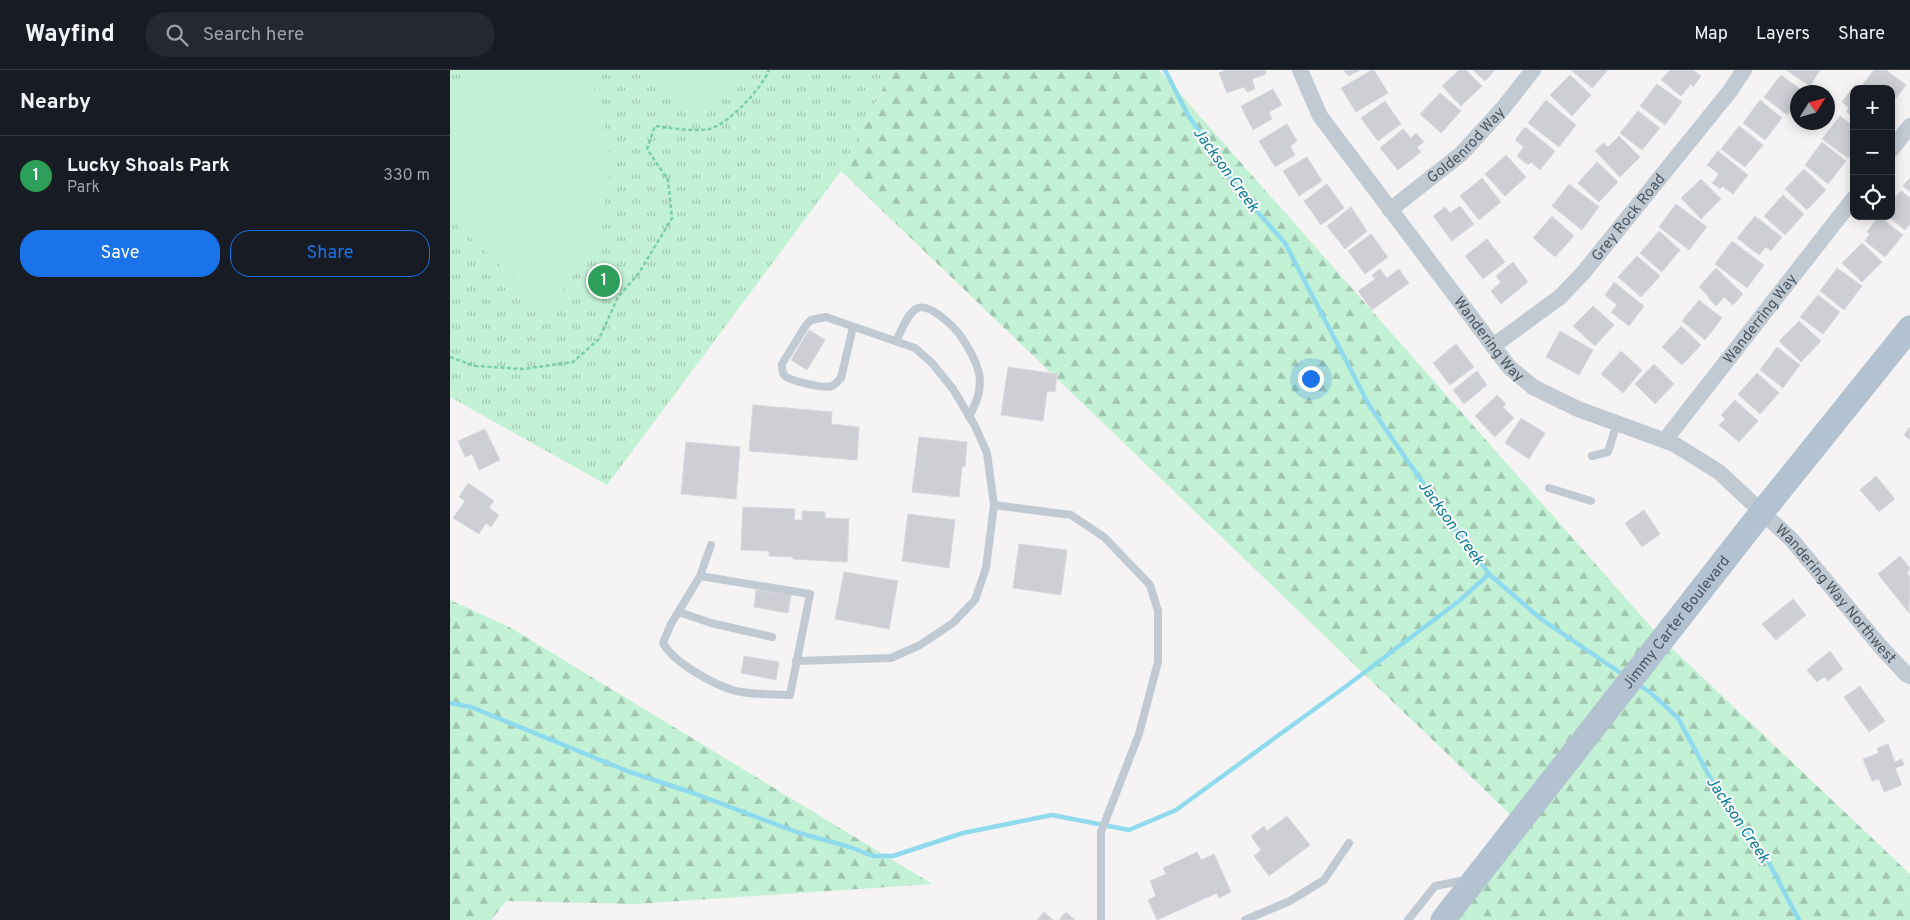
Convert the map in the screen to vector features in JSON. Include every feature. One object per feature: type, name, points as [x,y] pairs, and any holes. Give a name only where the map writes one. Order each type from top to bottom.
[{"type":"main road","name":"Jimmy Carter Boulevard","points":[[1443,920],[1762,512],[1910,329]]},
{"type":"street","name":"Wandering Way","points":[[1300,70],[1320,116],[1509,368],[1533,387],[1578,409],[1674,444],[1719,472],[1762,512]]},
{"type":"street","name":"Goldenrod Way","points":[[1390,210],[1461,154],[1504,107],[1532,70]]},
{"type":"street","name":"Grey Rock Road","points":[[1493,346],[1560,297],[1583,273],[1730,91],[1744,70]]},
{"type":"street","points":[[1895,145],[1910,126]]},
{"type":"street","name":"Wanderring Way","points":[[1665,440],[1850,203]]},
{"type":"street","name":"Wandering Way Northwest","points":[[1762,512],[1792,540],[1880,646],[1909,674]]},
{"type":"lane","points":[[896,341],[910,315],[916,308],[921,307],[931,310],[947,321],[960,335],[979,373],[980,396],[969,417]]},
{"type":"lane","points":[[796,661],[891,658],[920,645],[953,623],[975,600],[986,568],[994,505],[987,453],[953,389],[932,362],[915,348],[826,317],[812,320],[782,364],[785,376],[793,381],[826,387],[837,383],[841,378],[853,327]]},
{"type":"lane","points":[[1592,456],[1608,452],[1617,423]]},
{"type":"lane","points":[[1549,488],[1591,501]]},
{"type":"lane","points":[[994,505],[1071,515],[1104,537],[1150,585],[1158,611],[1158,662],[1139,734],[1101,832],[1101,920]]},
{"type":"lane","points":[[700,576],[810,594],[790,695],[737,691],[710,681],[668,651],[663,643],[700,576],[711,544]]},
{"type":"lane","points":[[679,612],[711,623],[772,638]]},
{"type":"lane","points":[[1245,920],[1290,901],[1324,880],[1349,843]]},
{"type":"lane","points":[[1408,920],[1435,886],[1476,878]]},
{"type":"lane","points":[[1265,911],[1266,920]]},
{"type":"path","points":[[450,357],[475,366],[523,368],[573,362],[599,339],[618,297],[639,272],[672,218],[668,180],[647,150],[655,126],[682,130],[711,129],[738,111],[766,79],[769,70]]},
{"type":"green space","points":[[450,70],[892,70],[841,171],[607,485],[450,397]]},
{"type":"green space","points":[[476,70],[581,70],[593,83],[612,162],[599,238],[549,311],[450,219],[450,99]]},
{"type":"green space","points":[[654,70],[745,70],[700,122]]},
{"type":"green space","points":[[892,70],[1159,70],[1660,637],[1910,874],[1910,920],[1440,920],[1519,823],[841,171]]},
{"type":"green space","points":[[450,600],[511,628],[932,884],[636,904],[506,901],[491,920],[450,920]]},
{"type":"building","points":[[1226,70],[1265,70],[1266,74],[1252,79],[1255,89],[1247,92],[1244,87],[1227,93],[1219,73]]},
{"type":"building","points":[[1344,70],[1359,70],[1359,71],[1348,76]]},
{"type":"building","points":[[1374,70],[1388,93],[1356,112],[1341,88]]},
{"type":"building","points":[[1459,70],[1466,70],[1482,86],[1461,106],[1442,86]]},
{"type":"building","points":[[1473,70],[1495,70],[1485,81]]},
{"type":"building","points":[[1571,70],[1608,70],[1592,88]]},
{"type":"building","points":[[1670,70],[1693,70],[1701,76],[1693,87],[1691,84],[1681,96],[1661,80]]},
{"type":"building","points":[[1786,70],[1820,70],[1811,85]]},
{"type":"building","points":[[1874,70],[1886,70],[1906,85],[1896,98],[1895,85],[1863,84]]},
{"type":"building","points":[[1570,75],[1591,95],[1572,116],[1550,95]]},
{"type":"building","points":[[1781,75],[1795,85],[1790,85],[1790,111],[1787,115],[1764,97]]},
{"type":"building","points":[[1657,84],[1682,102],[1665,125],[1640,106]]},
{"type":"building","points":[[1273,89],[1282,105],[1269,112],[1272,119],[1253,130],[1241,106]]},
{"type":"building","points":[[1850,92],[1850,107],[1849,108],[1842,102]]},
{"type":"building","points":[[1440,93],[1461,111],[1441,133],[1420,114]]},
{"type":"building","points":[[1546,100],[1576,125],[1559,147],[1528,123]]},
{"type":"building","points":[[1760,100],[1782,118],[1765,140],[1743,123]]},
{"type":"building","points":[[1385,101],[1401,124],[1378,141],[1361,118]]},
{"type":"building","points":[[1638,111],[1660,128],[1642,150],[1620,133]]},
{"type":"building","points":[[1840,116],[1850,124],[1850,155],[1848,158],[1822,139],[1829,130],[1835,130],[1835,122]]},
{"type":"building","points":[[1287,124],[1297,141],[1290,146],[1295,155],[1275,167],[1259,141]]},
{"type":"building","points":[[1739,126],[1763,145],[1745,167],[1721,149]]},
{"type":"building","points":[[1525,127],[1555,151],[1540,170],[1531,162],[1528,165],[1517,156],[1524,147],[1515,140]]},
{"type":"building","points":[[1403,129],[1411,138],[1416,133],[1424,142],[1417,147],[1421,152],[1398,170],[1380,148]]},
{"type":"building","points":[[1619,136],[1640,157],[1620,177],[1595,151],[1603,143],[1608,147]]},
{"type":"building","points":[[1822,142],[1846,161],[1828,184],[1805,165]]},
{"type":"building","points":[[1718,151],[1748,175],[1733,194],[1722,186],[1720,189],[1712,183],[1719,174],[1707,165]]},
{"type":"building","points":[[1506,155],[1526,177],[1505,196],[1485,174]]},
{"type":"building","points":[[1307,157],[1322,181],[1299,196],[1283,171]]},
{"type":"building","points":[[1597,162],[1618,182],[1599,202],[1578,183]]},
{"type":"building","points":[[1804,169],[1826,190],[1807,210],[1785,189]]},
{"type":"building","points":[[1482,178],[1501,202],[1479,220],[1460,196]]},
{"type":"building","points":[[1910,178],[1910,192],[1903,186]]},
{"type":"building","points":[[1701,179],[1721,199],[1701,219],[1681,198]]},
{"type":"building","points":[[1327,184],[1344,208],[1321,225],[1304,201]]},
{"type":"building","points":[[1569,184],[1599,207],[1582,230],[1552,206]]},
{"type":"building","points":[[1901,191],[1910,198],[1910,224],[1905,230],[1892,220],[1895,220],[1895,198]]},
{"type":"building","points":[[1783,195],[1804,214],[1785,235],[1764,216]]},
{"type":"building","points":[[1676,204],[1707,227],[1689,250],[1659,227]]},
{"type":"building","points":[[1460,206],[1474,224],[1452,241],[1433,216],[1445,207],[1450,213]]},
{"type":"building","points":[[1351,207],[1367,231],[1345,249],[1327,226]]},
{"type":"building","points":[[1552,216],[1574,236],[1555,257],[1533,238]]},
{"type":"building","points":[[1755,216],[1782,237],[1771,251],[1766,247],[1759,255],[1737,238]]},
{"type":"building","points":[[1876,220],[1884,220],[1903,235],[1885,257],[1865,241],[1870,234],[1867,232]]},
{"type":"building","points":[[1659,231],[1680,250],[1662,272],[1640,253]]},
{"type":"building","points":[[1371,234],[1388,257],[1365,274],[1348,251]]},
{"type":"building","points":[[1487,239],[1505,262],[1483,279],[1465,256]]},
{"type":"building","points":[[1732,241],[1764,265],[1747,288],[1715,264]]},
{"type":"building","points":[[1862,243],[1882,262],[1862,282],[1842,263]]},
{"type":"building","points":[[1637,256],[1660,276],[1641,297],[1618,277]]},
{"type":"building","points":[[1513,262],[1528,282],[1501,304],[1491,291],[1501,282],[1496,276]]},
{"type":"building","points":[[1716,268],[1743,294],[1733,305],[1724,297],[1716,306],[1699,287]]},
{"type":"building","points":[[1837,268],[1862,286],[1844,310],[1820,291]]},
{"type":"building","points":[[1380,269],[1387,278],[1399,269],[1409,283],[1372,310],[1358,291],[1375,279],[1372,275]]},
{"type":"building","points":[[1614,282],[1644,306],[1629,326],[1611,312],[1617,305],[1605,295]]},
{"type":"building","points":[[1818,295],[1840,312],[1823,334],[1800,317]]},
{"type":"building","points":[[1699,300],[1722,318],[1705,340],[1682,321]]},
{"type":"building","points":[[1593,306],[1614,325],[1595,346],[1573,326]]},
{"type":"building","points":[[1799,321],[1821,341],[1801,362],[1779,341]]},
{"type":"building","points":[[1681,326],[1701,345],[1682,365],[1662,347]]},
{"type":"building","points":[[809,330],[825,340],[807,370],[791,360]]},
{"type":"building","points":[[1560,331],[1593,350],[1579,375],[1546,357]]},
{"type":"building","points":[[1456,344],[1474,367],[1450,385],[1433,363]]},
{"type":"building","points":[[1777,347],[1800,365],[1783,388],[1760,370]]},
{"type":"building","points":[[1621,351],[1642,370],[1623,393],[1601,374]]},
{"type":"building","points":[[1654,364],[1674,384],[1655,404],[1635,384]]},
{"type":"building","points":[[1008,367],[1057,374],[1055,392],[1047,391],[1043,421],[1001,415]]},
{"type":"building","points":[[1477,371],[1487,385],[1464,404],[1453,390]]},
{"type":"building","points":[[1757,373],[1779,393],[1760,414],[1738,394]]},
{"type":"building","points":[[1497,395],[1506,404],[1503,407],[1514,418],[1495,437],[1475,416]]},
{"type":"building","points":[[1735,400],[1758,421],[1739,442],[1719,425],[1725,419],[1721,415]]},
{"type":"building","points":[[753,405],[832,412],[831,424],[859,427],[857,460],[749,451]]},
{"type":"building","points":[[1521,418],[1545,433],[1529,459],[1505,443]]},
{"type":"building","points":[[1910,427],[1910,440],[1904,435]]},
{"type":"building","points":[[485,429],[500,460],[479,470],[472,454],[465,457],[458,441]]},
{"type":"building","points":[[919,437],[967,442],[965,467],[962,466],[959,497],[912,492]]},
{"type":"building","points":[[686,442],[740,447],[736,499],[681,494]]},
{"type":"building","points":[[1876,476],[1895,499],[1879,512],[1860,490]]},
{"type":"building","points":[[468,483],[494,501],[489,508],[499,515],[491,527],[486,523],[479,534],[453,518],[465,501],[459,497]]},
{"type":"building","points":[[743,507],[795,509],[794,520],[802,520],[802,511],[825,512],[825,518],[849,519],[847,562],[793,559],[793,557],[769,556],[769,551],[741,550]]},
{"type":"building","points":[[1644,510],[1660,534],[1642,547],[1625,523]]},
{"type":"building","points":[[908,514],[955,520],[949,568],[902,561]]},
{"type":"building","points":[[1019,544],[1067,550],[1061,595],[1013,588]]},
{"type":"building","points":[[1900,556],[1910,568],[1907,573],[1910,577],[1909,613],[1878,574]]},
{"type":"building","points":[[844,572],[898,581],[889,629],[835,619]]},
{"type":"building","points":[[756,590],[791,595],[788,613],[754,607]]},
{"type":"building","points":[[1793,599],[1806,615],[1776,640],[1762,624]]},
{"type":"building","points":[[1830,651],[1843,669],[1828,681],[1824,677],[1817,682],[1807,670]]},
{"type":"building","points":[[744,656],[779,662],[776,680],[741,673]]},
{"type":"building","points":[[1860,686],[1885,721],[1869,732],[1844,697]]},
{"type":"building","points":[[1888,744],[1895,762],[1902,759],[1904,765],[1895,768],[1902,785],[1884,792],[1879,779],[1872,781],[1863,759],[1879,753],[1877,748]]},
{"type":"building","points":[[1287,816],[1310,845],[1269,876],[1254,856],[1261,850],[1251,836],[1264,826],[1267,831]]},
{"type":"building","points":[[1197,852],[1201,860],[1214,854],[1231,892],[1219,898],[1217,893],[1157,920],[1148,900],[1156,896],[1150,881],[1166,874],[1163,868]]},
{"type":"building","points":[[1044,912],[1053,920],[1037,920]]},
{"type":"building","points":[[1066,912],[1075,920],[1059,920]]},
{"type":"waterway","name":"Jackson Creek","points":[[1165,70],[1188,115],[1240,192],[1285,243],[1369,405],[1442,511],[1489,574],[1541,619],[1625,676]]},
{"type":"waterway","points":[[450,703],[471,707],[627,771],[693,793],[799,833],[850,847],[873,856],[893,856],[963,833],[1052,815],[1129,830],[1176,810],[1345,687],[1459,601],[1489,574]]},
{"type":"waterway","name":"Jackson Creek","points":[[1638,684],[1678,718],[1722,800],[1768,861],[1799,920]]},
{"type":"place","name":"Lucky Shoals Park","points":[[604,281]]}]
